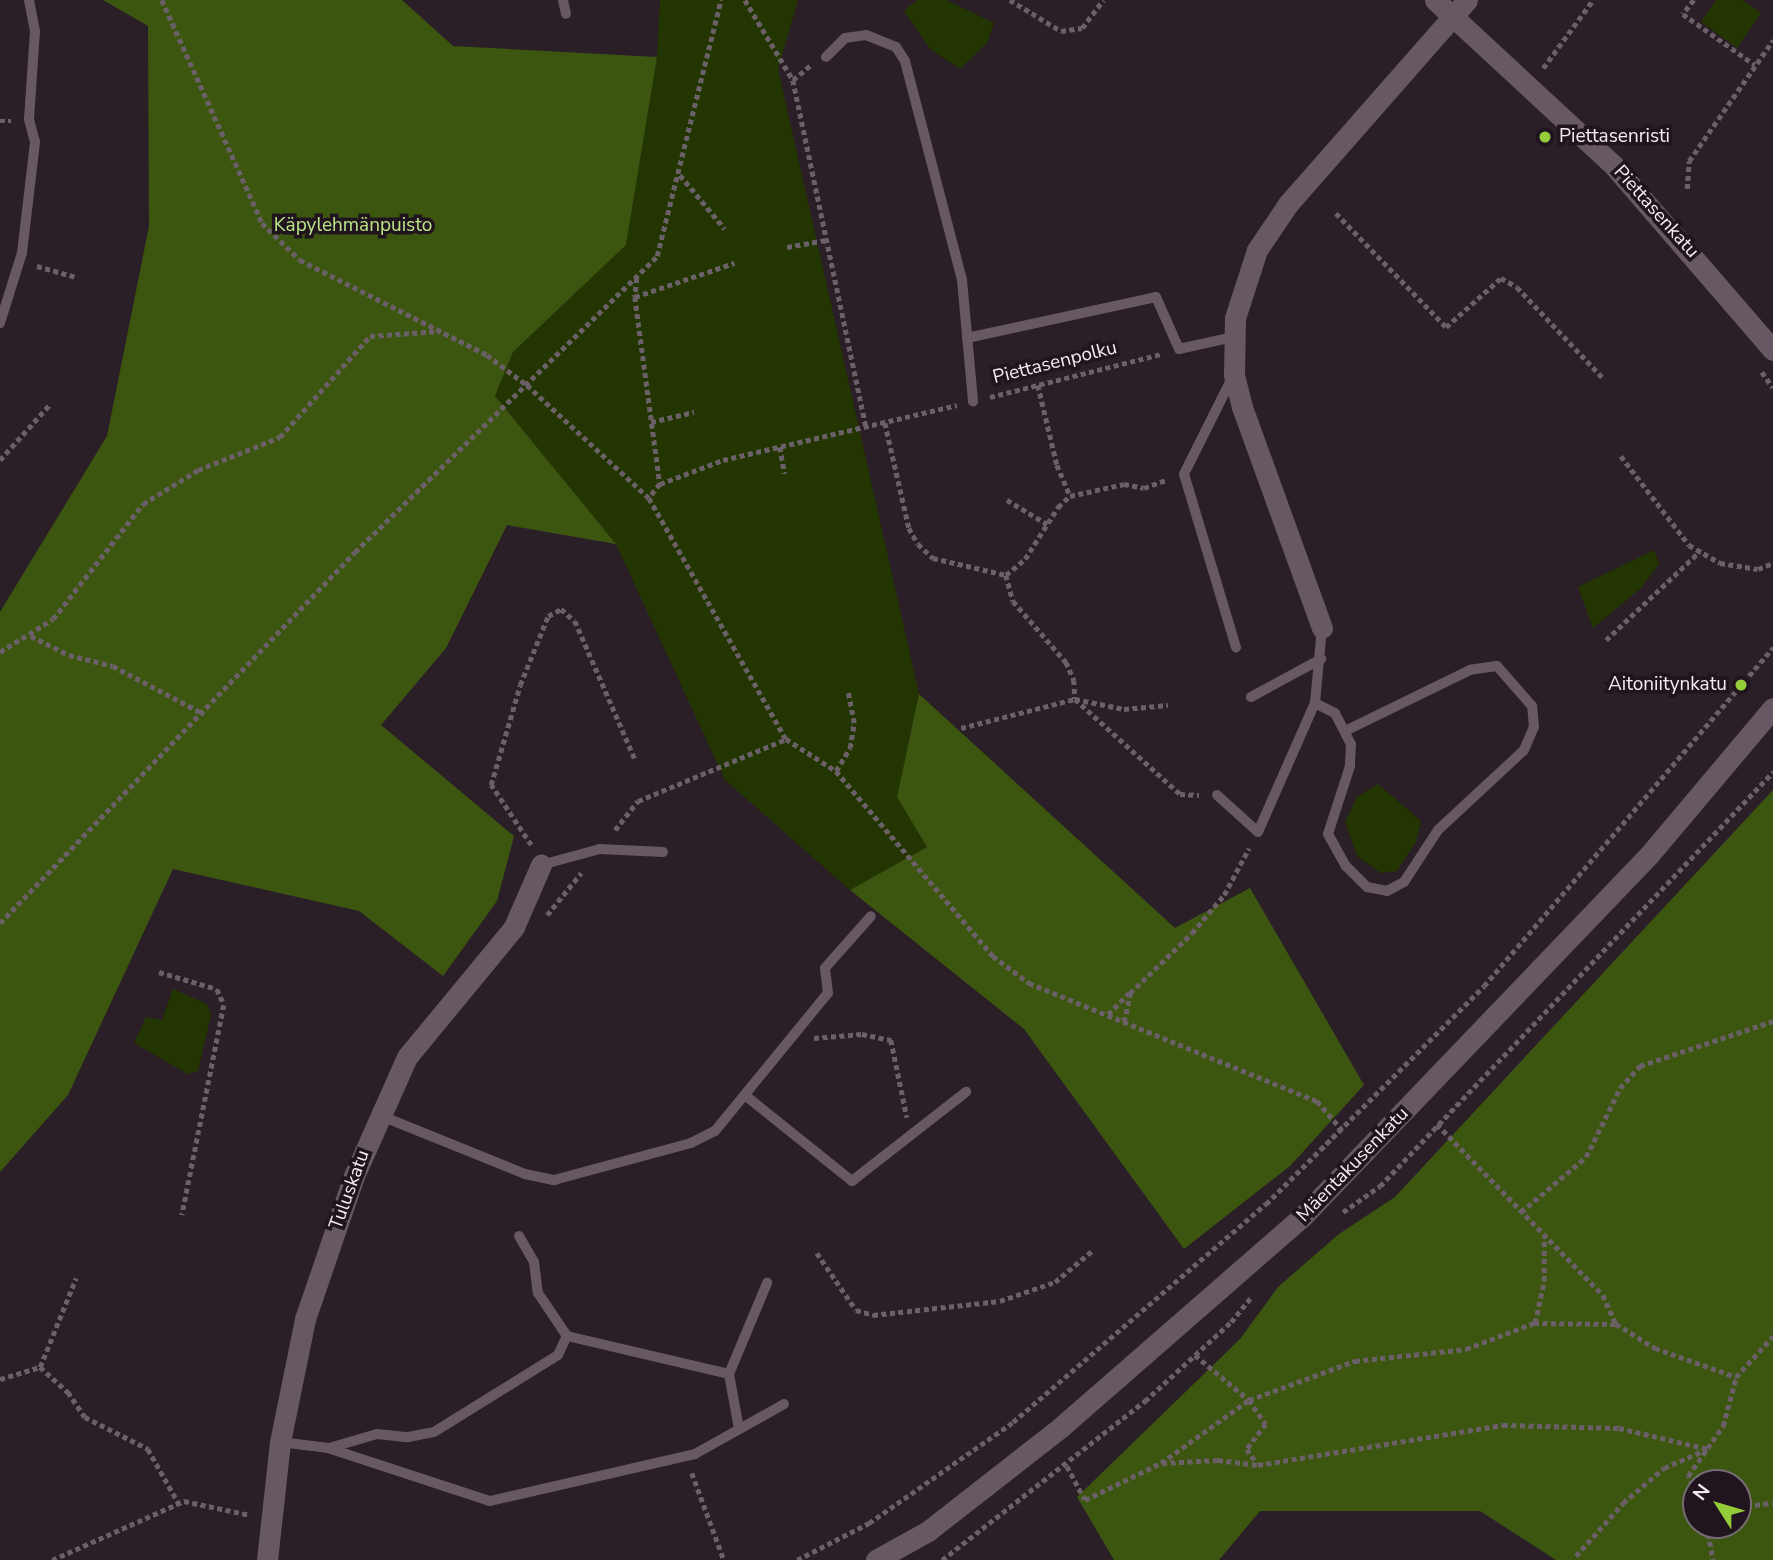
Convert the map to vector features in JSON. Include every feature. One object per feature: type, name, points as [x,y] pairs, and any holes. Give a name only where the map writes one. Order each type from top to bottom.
[{"type":"street","name":"Piettasenkatu","points":[[1435,0],[1461,8],[1614,166],[1773,349]]},
{"type":"street","points":[[1322,628],[1234,375],[1233,337],[1244,284],[1257,250],[1288,204],[1357,120],[1413,67],[1461,8]]},
{"type":"street","name":"Mäentakusenkatu","points":[[876,1560],[928,1531],[1061,1427],[1303,1216],[1649,855],[1773,708]]},
{"type":"street","name":"Tuluskatu","points":[[267,1560],[280,1442],[304,1319],[379,1115],[407,1057],[514,927],[541,864]]},
{"type":"lane","points":[[0,323],[19,261],[35,142],[29,119],[35,30],[29,0]]},
{"type":"lane","points":[[563,0],[566,14]]},
{"type":"lane","points":[[826,57],[845,38],[866,35],[896,47],[905,61],[962,280],[973,402]]},
{"type":"lane","points":[[967,338],[1156,297],[1179,349],[1233,337]]},
{"type":"lane","points":[[1234,375],[1184,474],[1236,647]]},
{"type":"lane","points":[[1217,795],[1258,832],[1315,703],[1322,628]]},
{"type":"lane","points":[[1251,696],[1321,659]]},
{"type":"lane","points":[[1315,703],[1335,713],[1351,744],[1350,766],[1328,834],[1346,866],[1367,887],[1387,891],[1404,882],[1438,830],[1524,750],[1534,727],[1532,706],[1497,666],[1470,670],[1345,731]]},
{"type":"lane","points":[[541,864],[600,849],[663,852]]},
{"type":"lane","points":[[379,1115],[525,1174],[554,1180],[691,1143],[715,1131],[796,1034],[828,993],[825,968],[871,916]]},
{"type":"lane","points":[[746,1096],[852,1181],[966,1092]]},
{"type":"lane","points":[[519,1236],[534,1262],[538,1293],[567,1336],[729,1374]]},
{"type":"lane","points":[[739,1429],[729,1374],[767,1283]]},
{"type":"lane","points":[[329,1448],[377,1434],[408,1437],[434,1432],[558,1355],[567,1336]]},
{"type":"lane","points":[[280,1442],[329,1448],[490,1501],[686,1456],[784,1404]]},
{"type":"path","points":[[162,0],[262,223],[300,260],[441,331],[527,385],[649,498],[786,738],[836,771],[993,956],[1029,983],[1317,1101],[1342,1130]]},
{"type":"path","points":[[0,923],[204,714],[355,552],[657,256],[721,0]]},
{"type":"path","points":[[745,0],[793,80],[866,427]]},
{"type":"path","points":[[1010,0],[1061,31],[1082,28],[1103,0]]},
{"type":"path","points":[[1543,68],[1593,0]]},
{"type":"path","points":[[1694,0],[1683,14],[1755,65]]},
{"type":"path","points":[[1687,189],[1689,161],[1773,40]]},
{"type":"path","points":[[679,174],[725,229]]},
{"type":"path","points":[[1336,213],[1446,327],[1500,278],[1517,287],[1602,377]]},
{"type":"path","points":[[788,247],[826,240]]},
{"type":"path","points":[[19,261],[76,277]]},
{"type":"path","points":[[635,297],[734,263]]},
{"type":"path","points":[[637,277],[635,297],[660,484],[649,498]]},
{"type":"path","points":[[0,652],[31,636],[53,619],[143,504],[198,470],[280,437],[370,337],[441,331]]},
{"type":"path","name":"Piettasenpolku","points":[[660,484],[723,460],[973,402],[1179,349]]},
{"type":"path","points":[[1038,385],[1057,465],[1070,496]]},
{"type":"path","points":[[0,460],[50,404]]},
{"type":"path","points":[[651,422],[694,412]]},
{"type":"path","points":[[884,423],[909,528],[918,544],[933,558],[1006,575]]},
{"type":"path","points":[[780,447],[785,474]]},
{"type":"path","points":[[1621,456],[1689,545],[1720,563],[1758,569],[1773,563]]},
{"type":"path","points":[[1006,575],[1025,559],[1047,524],[1070,496],[1124,484],[1143,488],[1184,474]]},
{"type":"path","points":[[1007,500],[1047,524]]},
{"type":"path","points":[[1606,640],[1700,551]]},
{"type":"path","points":[[1006,575],[1013,600],[1066,662],[1074,680],[1075,699],[1180,794],[1217,795]]},
{"type":"path","points":[[541,864],[491,785],[520,685],[548,616],[561,609],[575,621],[635,759]]},
{"type":"path","points":[[31,636],[69,656],[113,666],[204,714]]},
{"type":"path","points":[[797,1560],[869,1523],[1013,1422],[1176,1286],[1342,1130],[1484,986],[1773,648]]},
{"type":"path","points":[[836,771],[852,736],[848,693]]},
{"type":"path","points":[[961,728],[1075,699],[1124,709],[1168,705]]},
{"type":"path","points":[[542,922],[638,801],[786,738]]},
{"type":"path","points":[[1108,1014],[1192,933],[1224,895],[1258,832]]},
{"type":"path","points":[[159,972],[217,989],[224,1005],[182,1216]]},
{"type":"path","points":[[1124,1023],[1130,993]]},
{"type":"path","points":[[1521,1212],[1586,1157],[1620,1088],[1640,1066],[1773,1021]]},
{"type":"path","points":[[796,1034],[822,1041],[881,1034],[891,1040],[902,1109],[915,1132]]},
{"type":"path","points":[[1437,1124],[1603,1295],[1615,1324]]},
{"type":"path","points":[[1534,1323],[1544,1281],[1544,1237]]},
{"type":"path","points":[[817,1253],[856,1310],[873,1315],[1000,1301],[1055,1282],[1093,1251]]},
{"type":"path","points":[[40,1367],[76,1278]]},
{"type":"path","points":[[1067,1466],[1085,1500],[1161,1463],[1250,1401],[1355,1361],[1466,1349],[1534,1323],[1615,1324],[1655,1348],[1736,1377]]},
{"type":"path","points":[[1693,1469],[1723,1426],[1736,1377],[1773,1336]]},
{"type":"path","points":[[1195,1355],[1250,1401],[1266,1424],[1247,1449],[1258,1465]]},
{"type":"path","points":[[0,1379],[40,1367]]},
{"type":"path","points":[[40,1367],[68,1391],[85,1417],[148,1449],[179,1504]]},
{"type":"path","points":[[1161,1463],[1218,1460],[1258,1465],[1503,1425],[1619,1428],[1708,1449]]},
{"type":"path","points":[[1576,1556],[1623,1503],[1664,1468],[1708,1449]]},
{"type":"path","points":[[686,1456],[724,1560]]},
{"type":"path","points":[[1752,1505],[1773,1503]]},
{"type":"path","points":[[52,1560],[179,1504],[271,1520]]},
{"type":"path","points":[[1709,1539],[1713,1560]]},
{"type":"green space","name":"Käpylehmänpuisto","points":[[103,0],[402,0],[453,46],[657,57],[626,245],[513,352],[495,396],[616,544],[507,525],[446,648],[381,725],[514,836],[497,901],[443,976],[359,911],[173,869],[68,1095],[0,1172],[0,612],[107,436],[149,226],[148,26]]},
{"type":"green space","points":[[660,0],[798,0],[778,69],[919,694],[897,797],[927,847],[850,890],[725,780],[616,544],[495,396],[513,352],[626,245],[657,57]]},
{"type":"green space","points":[[917,0],[946,0],[994,23],[987,43],[960,69],[930,49],[904,11]]},
{"type":"green space","points":[[1716,0],[1742,0],[1761,13],[1737,48],[1701,22]]},
{"type":"green space","points":[[1654,550],[1659,564],[1641,588],[1593,628],[1578,587]]},
{"type":"green space","points":[[919,694],[1175,928],[1250,888],[1364,1085],[1290,1166],[1184,1249],[1024,1029],[850,890],[927,847],[897,797]]},
{"type":"green space","points":[[1378,784],[1421,821],[1416,842],[1397,871],[1381,873],[1358,857],[1345,822],[1357,797]]},
{"type":"green space","points":[[1773,790],[1773,1560],[1556,1560],[1480,1511],[1260,1511],[1219,1560],[1114,1560],[1077,1497],[1240,1339],[1278,1287],[1339,1234],[1395,1197]]},
{"type":"green space","points":[[173,989],[207,1004],[211,1015],[198,1071],[188,1074],[134,1043],[146,1017],[162,1020]]},
{"type":"place","name":"Piettasenristi","points":[[1545,137]]},
{"type":"place","name":"Aitoniitynkatu","points":[[1741,685]]}]
